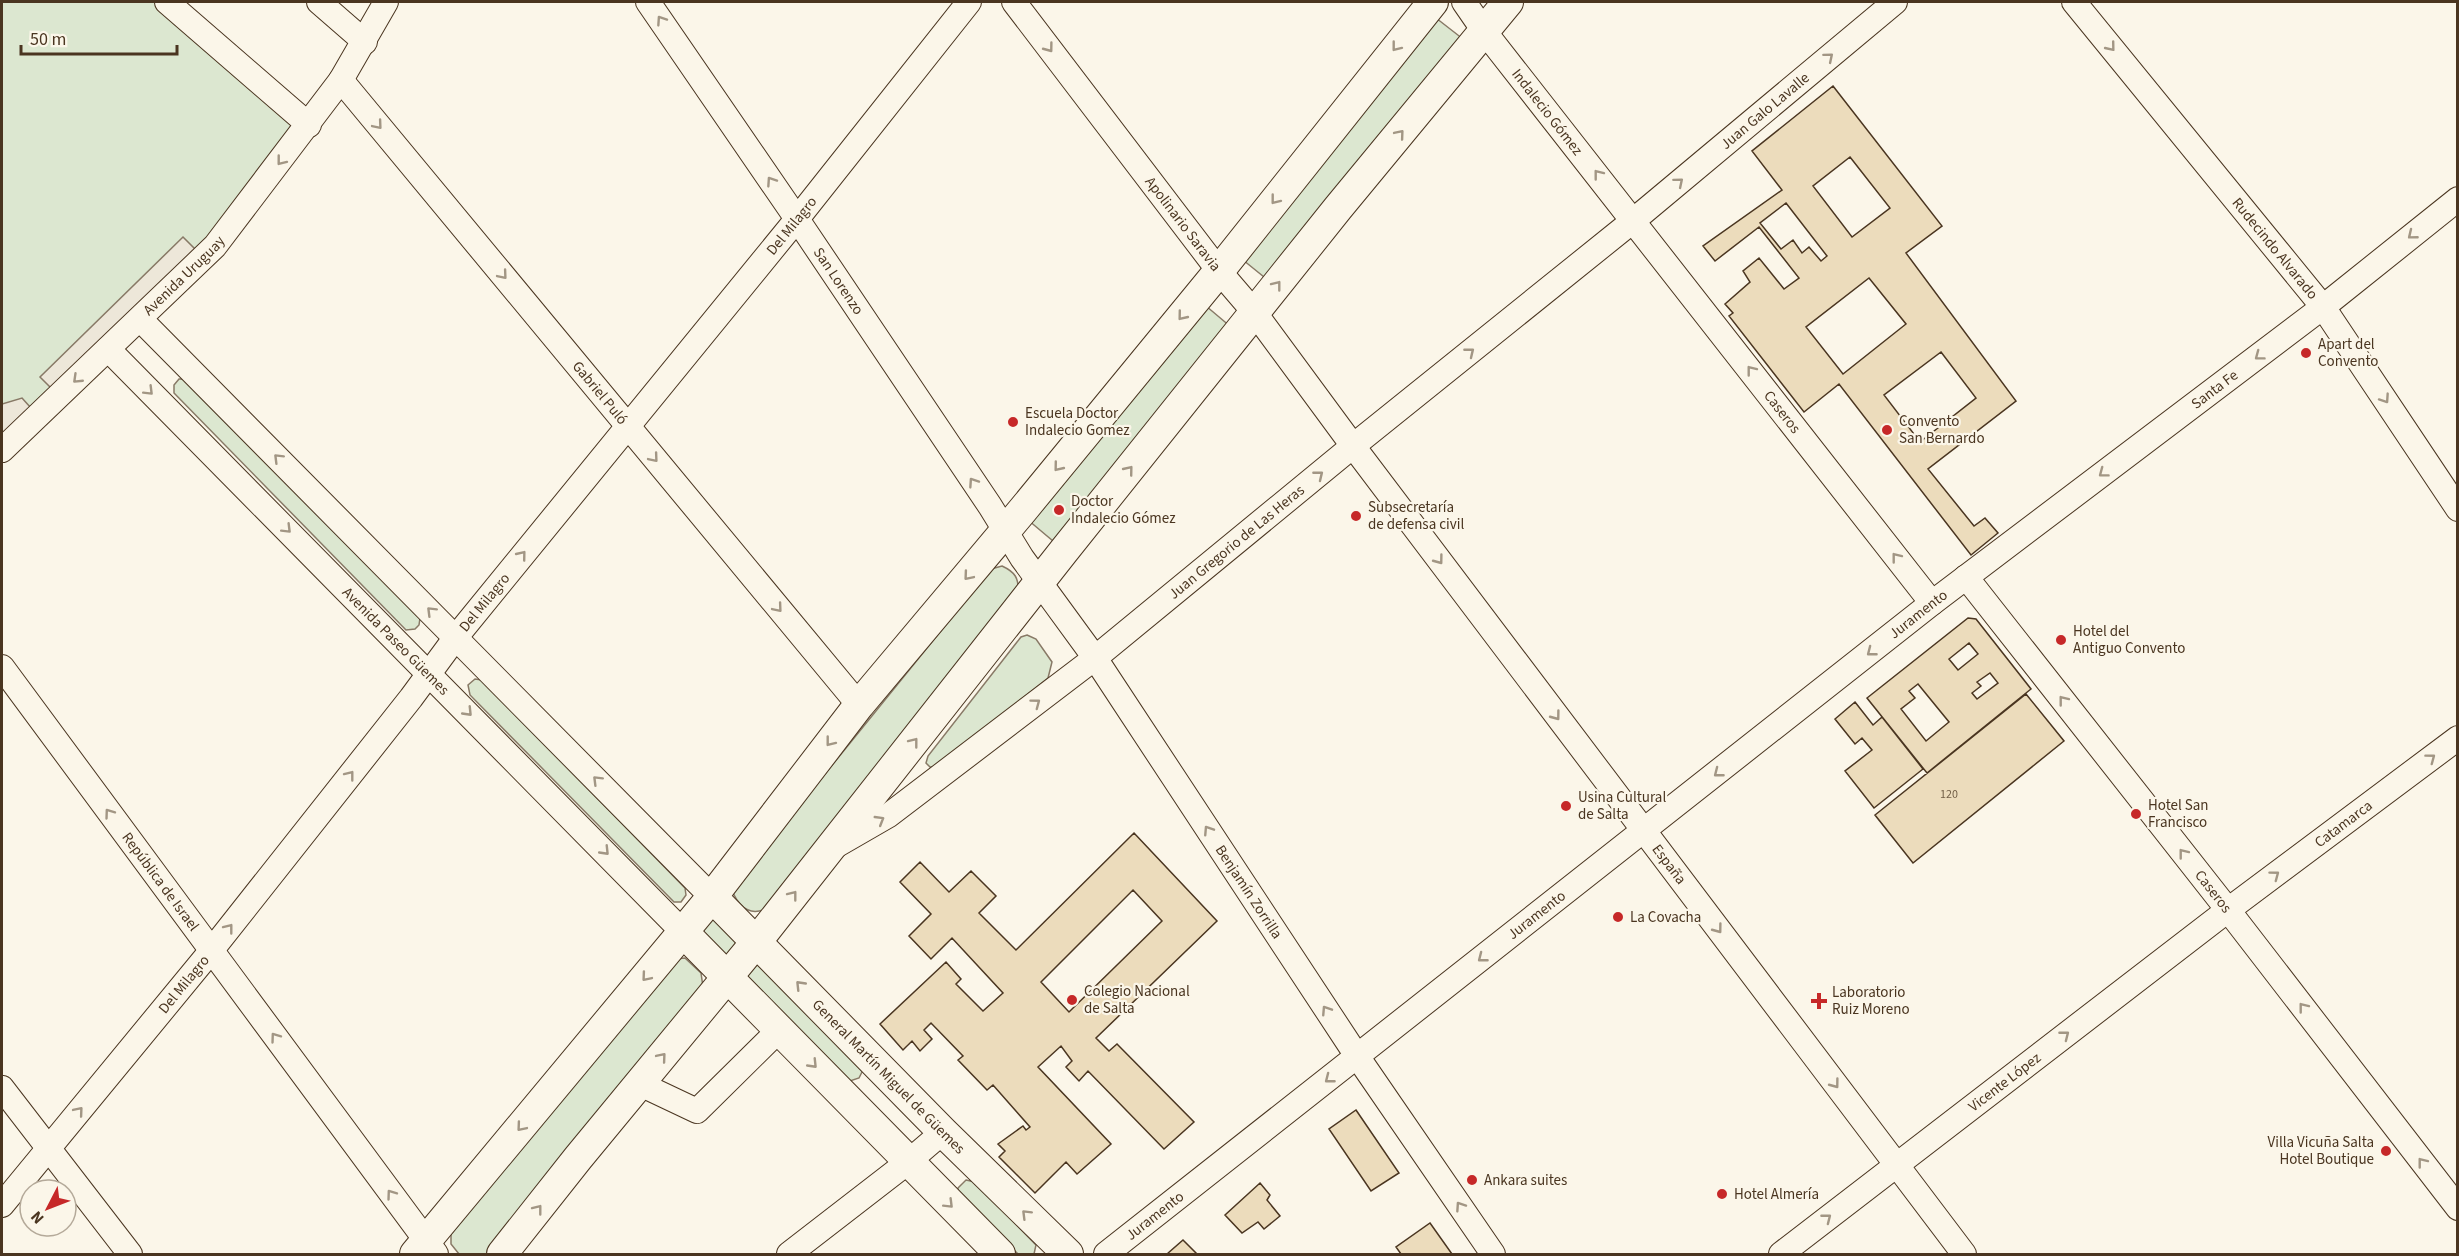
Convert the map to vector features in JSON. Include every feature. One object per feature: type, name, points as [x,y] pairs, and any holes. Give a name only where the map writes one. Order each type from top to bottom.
[{"type":"main road","points":[[426,1250],[712,897],[859,705],[1219,271],[1432,2]]},
{"type":"main road","points":[[502,1254],[728,978],[1040,581],[1508,2]]},
{"type":"main road","name":"General Martín Miguel de Güemes","points":[[712,897],[943,1132],[1068,1254]]},
{"type":"main road","points":[[683,932],[1000,1254]]},
{"type":"street","points":[[167,2],[309,125]]},
{"type":"street","points":[[319,2],[365,42]]},
{"type":"street","name":"Avenida Uruguay","points":[[2,450],[215,246],[341,80],[386,2]]},
{"type":"street","name":"San Lorenzo","points":[[648,2],[797,219],[1005,531]]},
{"type":"street","name":"Del Milagro","points":[[2,1205],[212,951],[456,637],[797,219],[969,2]]},
{"type":"street","name":"Apolinario Saravia","points":[[1014,2],[1219,271],[1256,313],[1353,446]]},
{"type":"street","name":"Indalecio Gómez","points":[[1464,2],[1634,220]]},
{"type":"street","name":"Juan Galo Lavalle","points":[[1634,220],[1895,2]]},
{"type":"street","name":"Rudecindo Alvarado","points":[[2074,2],[2323,307],[2457,509]]},
{"type":"street","name":"Gabriel Puló","points":[[341,80],[859,705]]},
{"type":"street","name":"Santa Fe","points":[[1966,577],[2323,307],[2457,199]]},
{"type":"street","name":"Juan Gregorio de Las Heras","points":[[830,849],[889,815],[1095,658],[1353,446],[1634,220]]},
{"type":"street","name":"Caseros","points":[[1634,220],[1932,603]]},
{"type":"street","points":[[140,319],[712,897]]},
{"type":"street","name":"Avenida Paseo Güemes","points":[[108,349],[683,932]]},
{"type":"street","name":"España","points":[[1353,446],[1965,1254]]},
{"type":"street","name":"Benjamín Zorrilla","points":[[1005,531],[1095,658],[1357,1056],[1493,1254]]},
{"type":"street","name":"Caseros","points":[[1966,577],[2228,910],[2457,1208]]},
{"type":"street","name":"Juramento","points":[[1106,1254],[1966,577]]},
{"type":"street","name":"República de Israel","points":[[2,667],[212,951],[426,1250]]},
{"type":"street","name":"Catamarca","points":[[2228,910],[2457,738]]},
{"type":"street","name":"Vicente López","points":[[1781,1254],[2228,910]]},
{"type":"street","points":[[640,1084],[697,1111],[779,1030]]},
{"type":"street","points":[[2,1088],[130,1254]]},
{"type":"street","points":[[789,1254],[943,1132]]},
{"type":"green space","points":[[2,2],[167,2],[309,125],[215,246],[2,450]]},
{"type":"green space","points":[[1436,18],[1463,39],[1269,281],[1243,260]]},
{"type":"green space","points":[[1206,306],[1231,327],[1053,541],[1028,520]]},
{"type":"green space","points":[[179,379],[189,379],[420,618],[419,625],[415,629],[406,630],[174,393],[174,385]]},
{"type":"green space","points":[[1002,566],[1015,576],[1018,592],[769,907],[752,911],[743,907],[733,893],[735,885],[991,569]]},
{"type":"green space","points":[[1027,635],[1036,639],[1052,662],[1048,678],[936,767],[930,767],[926,763],[928,756],[1021,637]]},
{"type":"green space","points":[[475,679],[482,680],[685,888],[686,895],[681,902],[674,902],[470,695],[468,685]]},
{"type":"green space","points":[[713,916],[738,944],[725,957],[700,929]]},
{"type":"green space","points":[[685,958],[701,973],[703,987],[487,1254],[459,1254],[451,1244],[451,1234],[675,959]]},
{"type":"green space","points":[[757,961],[863,1070],[859,1078],[850,1081],[744,975]]},
{"type":"green space","points":[[966,1180],[975,1182],[1036,1245],[1034,1254],[1018,1254],[958,1193],[958,1188]]},
{"type":"shaded area","points":[[183,237],[195,249],[53,390],[40,377]]},
{"type":"shaded area","points":[[22,398],[31,408],[2,437],[2,404]]},
{"type":"building","points":[[1833,86],[1942,226],[1906,253],[2016,401],[1928,469],[1974,526],[1985,518],[1998,533],[1971,555],[1839,384],[1804,412],[1729,316],[1733,313],[1725,304],[1750,282],[1743,271],[1759,258],[1784,289],[1799,278],[1759,227],[1715,261],[1703,246],[1782,190],[1752,151]],"holes":[[[1850,157],[1890,208],[1852,237],[1813,186]],[[1786,203],[1827,256],[1821,261],[1809,247],[1802,253],[1793,240],[1781,249],[1760,223]],[[1869,278],[1906,324],[1843,374],[1806,327]],[[1941,352],[1976,398],[1920,442],[1884,395]]]},
{"type":"building","points":[[1968,618],[1976,619],[2031,689],[1927,773],[1867,698]],"holes":[[[1969,643],[1978,654],[1958,670],[1949,659]],[[1990,673],[1998,683],[1977,699],[1972,693],[1981,686],[1977,682]],[[1918,684],[1949,722],[1926,741],[1901,709],[1915,698],[1909,691]]]},
{"type":"building","points":[[2026,694],[2064,741],[1913,863],[1875,815]]},
{"type":"building","points":[[1855,702],[1873,725],[1882,717],[1923,769],[1874,808],[1845,771],[1872,750],[1862,738],[1855,744],[1835,719]]},
{"type":"building","points":[[1134,833],[1217,921],[1096,1038],[1109,1051],[1117,1044],[1194,1122],[1164,1149],[1088,1071],[1079,1081],[1066,1067],[1072,1061],[1061,1046],[1038,1067],[1111,1144],[1077,1174],[1066,1162],[1035,1193],[999,1157],[1005,1151],[998,1144],[1023,1126],[1026,1130],[1030,1127],[993,1085],[987,1090],[958,1060],[963,1056],[931,1023],[924,1030],[932,1039],[920,1051],[912,1041],[903,1050],[880,1024],[946,962],[961,979],[956,984],[983,1011],[1003,993],[952,938],[931,959],[909,936],[931,914],[900,882],[920,862],[949,892],[971,871],[996,896],[979,913],[1016,950]],"holes":[[[1133,890],[1162,921],[1069,1012],[1041,982]]]},
{"type":"building","points":[[1356,1110],[1399,1173],[1371,1191],[1329,1129]]},
{"type":"building","points":[[1260,1183],[1270,1195],[1267,1200],[1280,1216],[1264,1229],[1258,1222],[1242,1233],[1225,1215]]},
{"type":"building","points":[[1430,1223],[1452,1254],[1401,1254],[1396,1247]]},
{"type":"building","points":[[1183,1240],[1197,1254],[1167,1254]]},
{"type":"place","name":"Apart del Convento","points":[[2306,353]]},
{"type":"place","name":"Escuela Doctor Indalecio Gomez","points":[[1013,422]]},
{"type":"place","name":"Convento San Bernardo","points":[[1887,430]]},
{"type":"place","name":"Doctor Indalecio Gómez","points":[[1059,510]]},
{"type":"place","name":"Subsecretaría de defensa civil","points":[[1356,516]]},
{"type":"place","name":"Hotel del Antiguo Convento","points":[[2061,640]]},
{"type":"place","name":"Usina Cultural de Salta","points":[[1566,806]]},
{"type":"place","name":"Hotel San Francisco","points":[[2136,814]]},
{"type":"place","name":"La Covacha","points":[[1618,917]]},
{"type":"place","name":"Colegio Nacional de Salta","points":[[1072,1000]]},
{"type":"place","name":"Laboratorio Ruiz Moreno","points":[[1819,1001]]},
{"type":"place","name":"Villa Vicuña Salta Hotel Boutique","points":[[2386,1151]]},
{"type":"place","name":"Ankara suites","points":[[1472,1180]]},
{"type":"place","name":"Hotel Almería","points":[[1722,1194]]}]
